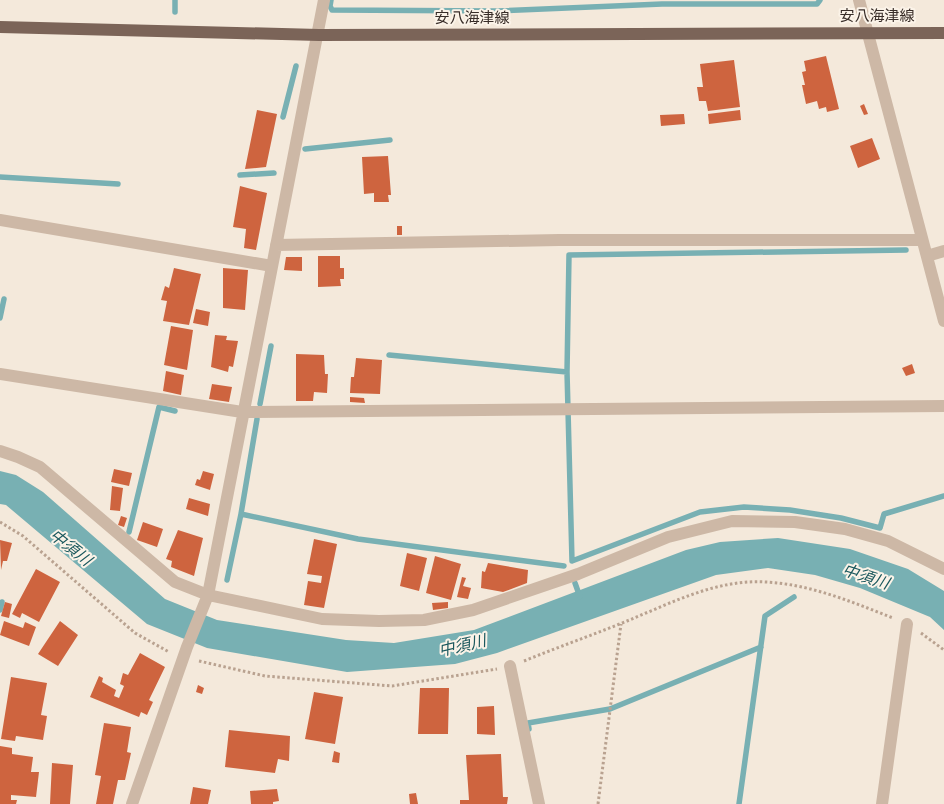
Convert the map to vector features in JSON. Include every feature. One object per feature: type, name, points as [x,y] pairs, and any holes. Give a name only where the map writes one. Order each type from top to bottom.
[{"type":"main road","name":"安八海津線","points":[[0,27],[319,35],[944,33]]},
{"type":"street","points":[[132,804],[187,647],[207,601],[242,412],[319,35],[324,0]]},
{"type":"street","points":[[859,0],[944,321]]},
{"type":"street","points":[[0,220],[272,266]]},
{"type":"street","points":[[276,245],[559,240],[922,240]]},
{"type":"street","points":[[927,256],[944,251]]},
{"type":"street","points":[[0,374],[242,412],[944,406]]},
{"type":"street","points":[[0,451],[40,467],[169,578],[207,601],[322,619],[424,620],[473,610],[578,574],[668,537],[732,521],[795,522],[845,529],[888,541],[944,569]]},
{"type":"street","points":[[882,804],[907,624]]},
{"type":"street","points":[[510,666],[538,804]]},
{"type":"path","points":[[598,804],[621,623]]},
{"type":"water","name":"中須川","points":[[0,471],[16,475],[43,492],[165,599],[217,620],[346,640],[394,643],[474,630],[686,550],[720,542],[778,538],[850,549],[908,569],[944,591],[944,630],[930,617],[860,588],[815,575],[768,568],[716,575],[497,653],[455,664],[347,672],[207,648],[147,624],[6,505],[0,504]]},
{"type":"building","points":[[826,56],[839,109],[827,112],[826,107],[819,109],[817,101],[806,104],[802,85],[805,85],[802,72],[806,71],[804,61]]},
{"type":"building","points":[[734,60],[740,107],[708,111],[706,101],[699,101],[697,87],[703,87],[700,64]]},
{"type":"building","points":[[864,104],[868,114],[864,115],[860,106]]},
{"type":"building","points":[[257,110],[277,114],[266,167],[245,169]]},
{"type":"building","points":[[740,110],[741,120],[709,124],[708,114]]},
{"type":"building","points":[[684,114],[685,124],[661,126],[660,115]]},
{"type":"building","points":[[872,138],[880,159],[858,168],[850,146]]},
{"type":"building","points":[[388,156],[391,195],[388,195],[389,202],[374,202],[374,193],[364,194],[362,157]]},
{"type":"building","points":[[240,186],[267,193],[256,250],[244,248],[246,229],[233,227]]},
{"type":"building","points":[[397,226],[402,226],[402,235],[397,235]]},
{"type":"building","points":[[318,256],[340,256],[340,268],[344,268],[344,279],[340,279],[341,286],[318,287]]},
{"type":"building","points":[[286,257],[302,257],[302,271],[284,270]]},
{"type":"building","points":[[174,268],[201,274],[189,325],[163,321],[167,301],[161,300],[165,286],[169,288]]},
{"type":"building","points":[[223,268],[248,270],[245,310],[223,308]]},
{"type":"building","points":[[196,309],[210,312],[208,326],[193,323]]},
{"type":"building","points":[[171,326],[193,330],[187,370],[164,365]]},
{"type":"building","points":[[215,335],[227,336],[226,340],[238,341],[233,367],[229,366],[228,372],[211,367]]},
{"type":"building","points":[[296,354],[324,355],[325,374],[328,374],[327,393],[314,392],[313,401],[296,401]]},
{"type":"building","points":[[356,358],[382,360],[380,394],[350,393],[351,377],[354,377]]},
{"type":"building","points":[[912,364],[915,373],[906,376],[902,368]]},
{"type":"building","points":[[166,371],[184,375],[181,395],[163,391]]},
{"type":"building","points":[[212,384],[232,387],[229,402],[209,399]]},
{"type":"building","points":[[350,397],[364,398],[365,403],[350,402]]},
{"type":"building","points":[[114,469],[132,473],[129,486],[111,482]]},
{"type":"building","points":[[203,471],[214,474],[210,490],[195,485],[197,479],[200,480]]},
{"type":"building","points":[[112,486],[123,488],[120,511],[110,510]]},
{"type":"building","points":[[189,498],[210,504],[208,516],[186,509]]},
{"type":"building","points":[[121,516],[127,518],[124,527],[118,525]]},
{"type":"building","points":[[143,522],[163,529],[157,547],[137,540]]},
{"type":"building","points":[[178,530],[203,538],[194,576],[171,567],[172,561],[166,559]]},
{"type":"building","points":[[314,539],[337,544],[324,608],[304,605],[308,581],[321,583],[322,576],[307,574]]},
{"type":"building","points":[[0,540],[12,543],[7,561],[3,561],[1,570]]},
{"type":"building","points":[[407,553],[427,558],[419,591],[400,586]]},
{"type":"building","points":[[435,556],[461,564],[451,600],[426,593]]},
{"type":"building","points":[[488,563],[528,570],[527,583],[503,592],[481,588],[482,571],[485,572]]},
{"type":"building","points":[[36,569],[60,582],[39,622],[22,613],[20,618],[12,614]]},
{"type":"building","points":[[462,577],[466,578],[463,586],[471,588],[468,599],[457,597]]},
{"type":"building","points":[[5,602],[12,604],[9,618],[1,616]]},
{"type":"building","points":[[448,602],[448,608],[433,610],[432,603]]},
{"type":"building","points":[[4,621],[23,628],[25,622],[36,627],[29,646],[0,635]]},
{"type":"building","points":[[60,621],[78,635],[58,666],[38,654]]},
{"type":"building","points":[[140,653],[165,667],[149,700],[153,702],[147,715],[141,712],[139,717],[90,697],[99,676],[103,678],[102,682],[116,690],[114,696],[119,698],[124,686],[120,684],[123,673],[128,675]]},
{"type":"building","points":[[11,677],[47,683],[41,715],[47,716],[43,740],[16,736],[15,741],[1,739]]},
{"type":"building","points":[[198,685],[204,688],[202,694],[196,692]]},
{"type":"building","points":[[420,688],[449,688],[448,734],[418,734]]},
{"type":"building","points":[[314,692],[343,697],[335,744],[305,739]]},
{"type":"building","points":[[494,706],[495,735],[477,734],[477,707]]},
{"type":"building","points":[[104,723],[131,727],[127,752],[131,753],[125,780],[118,780],[113,804],[96,804],[101,776],[95,775]]},
{"type":"building","points":[[229,730],[290,736],[289,761],[278,759],[275,773],[225,767]]},
{"type":"building","points":[[0,746],[12,748],[12,754],[33,757],[31,772],[39,772],[36,797],[11,795],[11,800],[17,800],[16,804],[0,804]]},
{"type":"building","points":[[334,751],[340,753],[339,763],[332,762]]},
{"type":"building","points":[[501,754],[503,797],[508,797],[507,804],[460,804],[460,800],[469,800],[466,755]]},
{"type":"building","points":[[52,763],[73,765],[70,804],[50,804]]},
{"type":"building","points":[[193,787],[211,790],[208,804],[190,804]]},
{"type":"building","points":[[277,789],[279,801],[273,802],[273,804],[251,804],[250,791]]},
{"type":"building","points":[[416,793],[418,804],[410,804],[409,794]]},
{"type":"waterway","points":[[175,0],[175,12]]},
{"type":"waterway","points":[[331,0],[330,6],[332,10],[498,11],[662,4],[817,4],[820,0]]},
{"type":"waterway","points":[[283,117],[296,66]]},
{"type":"waterway","points":[[305,149],[390,140]]},
{"type":"waterway","points":[[240,175],[274,173]]},
{"type":"waterway","points":[[0,177],[118,184]]},
{"type":"waterway","points":[[389,355],[567,372],[569,255],[906,250]]},
{"type":"waterway","points":[[0,318],[4,299]]},
{"type":"waterway","points":[[260,404],[271,346]]},
{"type":"waterway","points":[[567,372],[572,561],[700,512],[744,507],[790,510],[841,518],[880,528],[884,514],[944,496]]},
{"type":"waterway","points":[[129,532],[159,407],[175,411]]},
{"type":"waterway","points":[[241,514],[257,419]]},
{"type":"waterway","points":[[227,580],[241,514],[358,539],[564,566]]},
{"type":"waterway","points":[[575,583],[580,597]]},
{"type":"waterway","points":[[739,804],[765,616],[794,597]]},
{"type":"waterway","points":[[0,610],[2,602]]},
{"type":"waterway","points":[[529,729],[528,723],[610,709],[761,647]]}]
